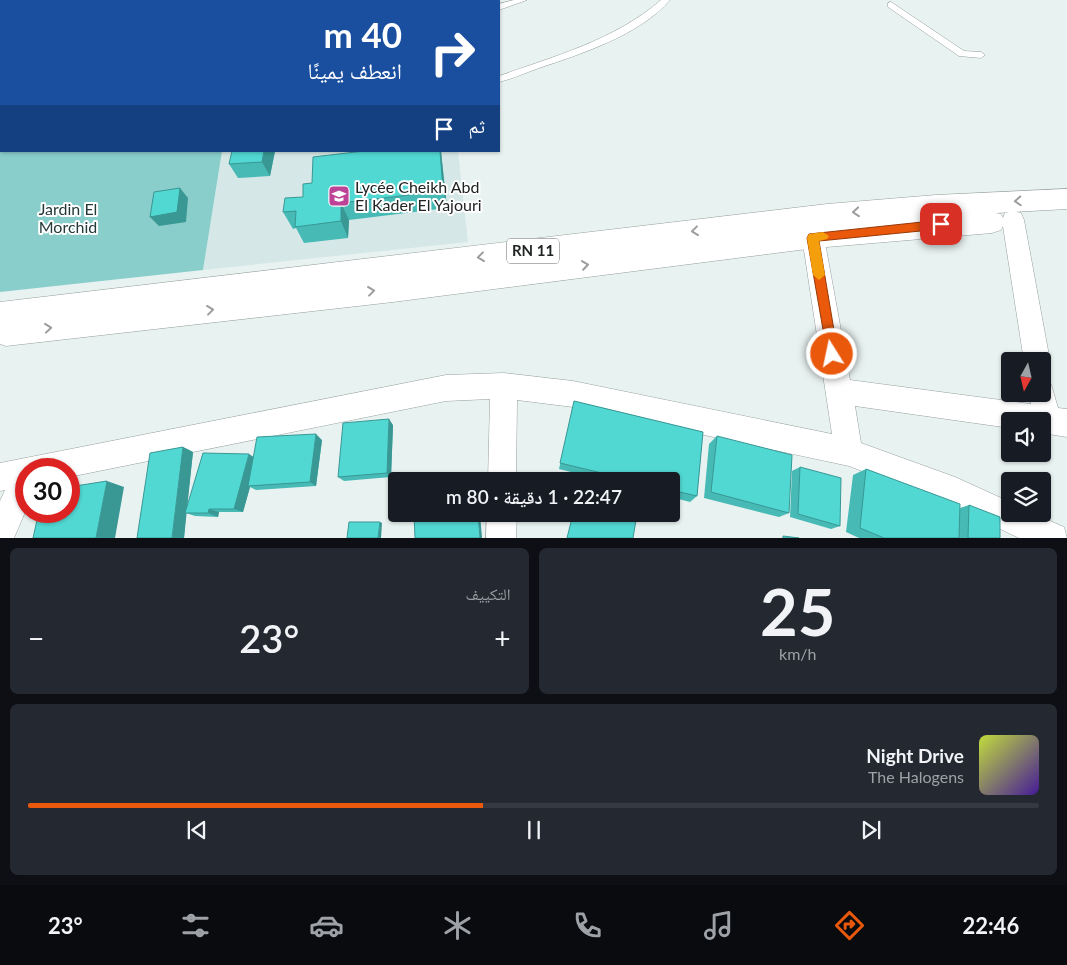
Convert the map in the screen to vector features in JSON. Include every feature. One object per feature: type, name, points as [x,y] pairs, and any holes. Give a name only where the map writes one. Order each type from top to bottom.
[{"type":"highway","name":"RN 11","points":[[0,315],[827,215],[936,205],[1067,199]]},
{"type":"highway","name":"RN 11","points":[[0,334],[520,274],[707,249],[924,225],[1067,217]]},
{"type":"street","points":[[1013,220],[1035,352]]},
{"type":"street","points":[[812,238],[849,452]]},
{"type":"street","points":[[502,472],[504,386]]},
{"type":"street","points":[[80,460],[446,388],[504,386],[573,394],[849,452],[955,492],[1053,538]]},
{"type":"street","points":[[838,391],[1057,422]]},
{"type":"street","points":[[1047,402],[1057,422]]},
{"type":"street","points":[[0,477],[15,474]]},
{"type":"street","points":[[0,536],[15,502]]},
{"type":"street","points":[[501,538],[502,522]]},
{"type":"lane","points":[[500,7],[523,0]]},
{"type":"lane","points":[[500,79],[615,35],[654,13],[666,0]]},
{"type":"lane","points":[[891,4],[962,54],[981,55]]},
{"type":"shaded area","name":"Lycée Cheikh Abd El Kader El Yajouri","points":[[222,152],[458,152],[468,242],[203,270]]},
{"type":"green space","name":"Jardin El Morchid","points":[[0,152],[222,152],[203,270],[0,292]]},
{"type":"building","points":[[232,152],[264,152],[262,162],[229,164]]},
{"type":"building","points":[[356,152],[440,152],[443,191],[341,203],[341,221],[295,227],[296,211],[283,212],[285,198],[303,197],[303,184],[312,183],[313,157]]},
{"type":"building","points":[[180,188],[177,212],[150,217],[154,192]]},
{"type":"building","points":[[574,401],[703,432],[697,496],[680,492],[680,472],[598,472],[560,463]]},
{"type":"building","points":[[389,419],[387,473],[338,477],[343,423]]},
{"type":"building","points":[[316,434],[310,482],[248,486],[257,437]]},
{"type":"building","points":[[717,436],[792,455],[789,513],[711,492]]},
{"type":"building","points":[[183,447],[172,538],[137,538],[150,453]]},
{"type":"building","points":[[203,453],[249,454],[234,509],[209,509],[208,513],[185,513]]},
{"type":"building","points":[[800,467],[841,478],[840,526],[798,514]]},
{"type":"building","points":[[866,469],[960,504],[959,538],[884,538],[860,528]]},
{"type":"building","points":[[107,481],[96,538],[33,538],[36,523],[80,523],[80,485]]},
{"type":"building","points":[[969,505],[1000,517],[1000,538],[968,538]]},
{"type":"building","points":[[349,522],[380,522],[378,538],[347,538]]},
{"type":"building","points":[[414,522],[479,522],[480,538],[415,538]]},
{"type":"building","points":[[571,522],[636,522],[633,538],[567,538]]},
{"type":"building","points":[[783,536],[799,538],[783,538]]},
{"type":"slow traffic","points":[[819,275],[812,238],[823,236]]},
{"type":"place","name":"Lycée Cheikh Abd El Kader El Yajouri","points":[[339,196]]},
{"type":"route","points":[[832,354],[812,238],[941,224]]}]
